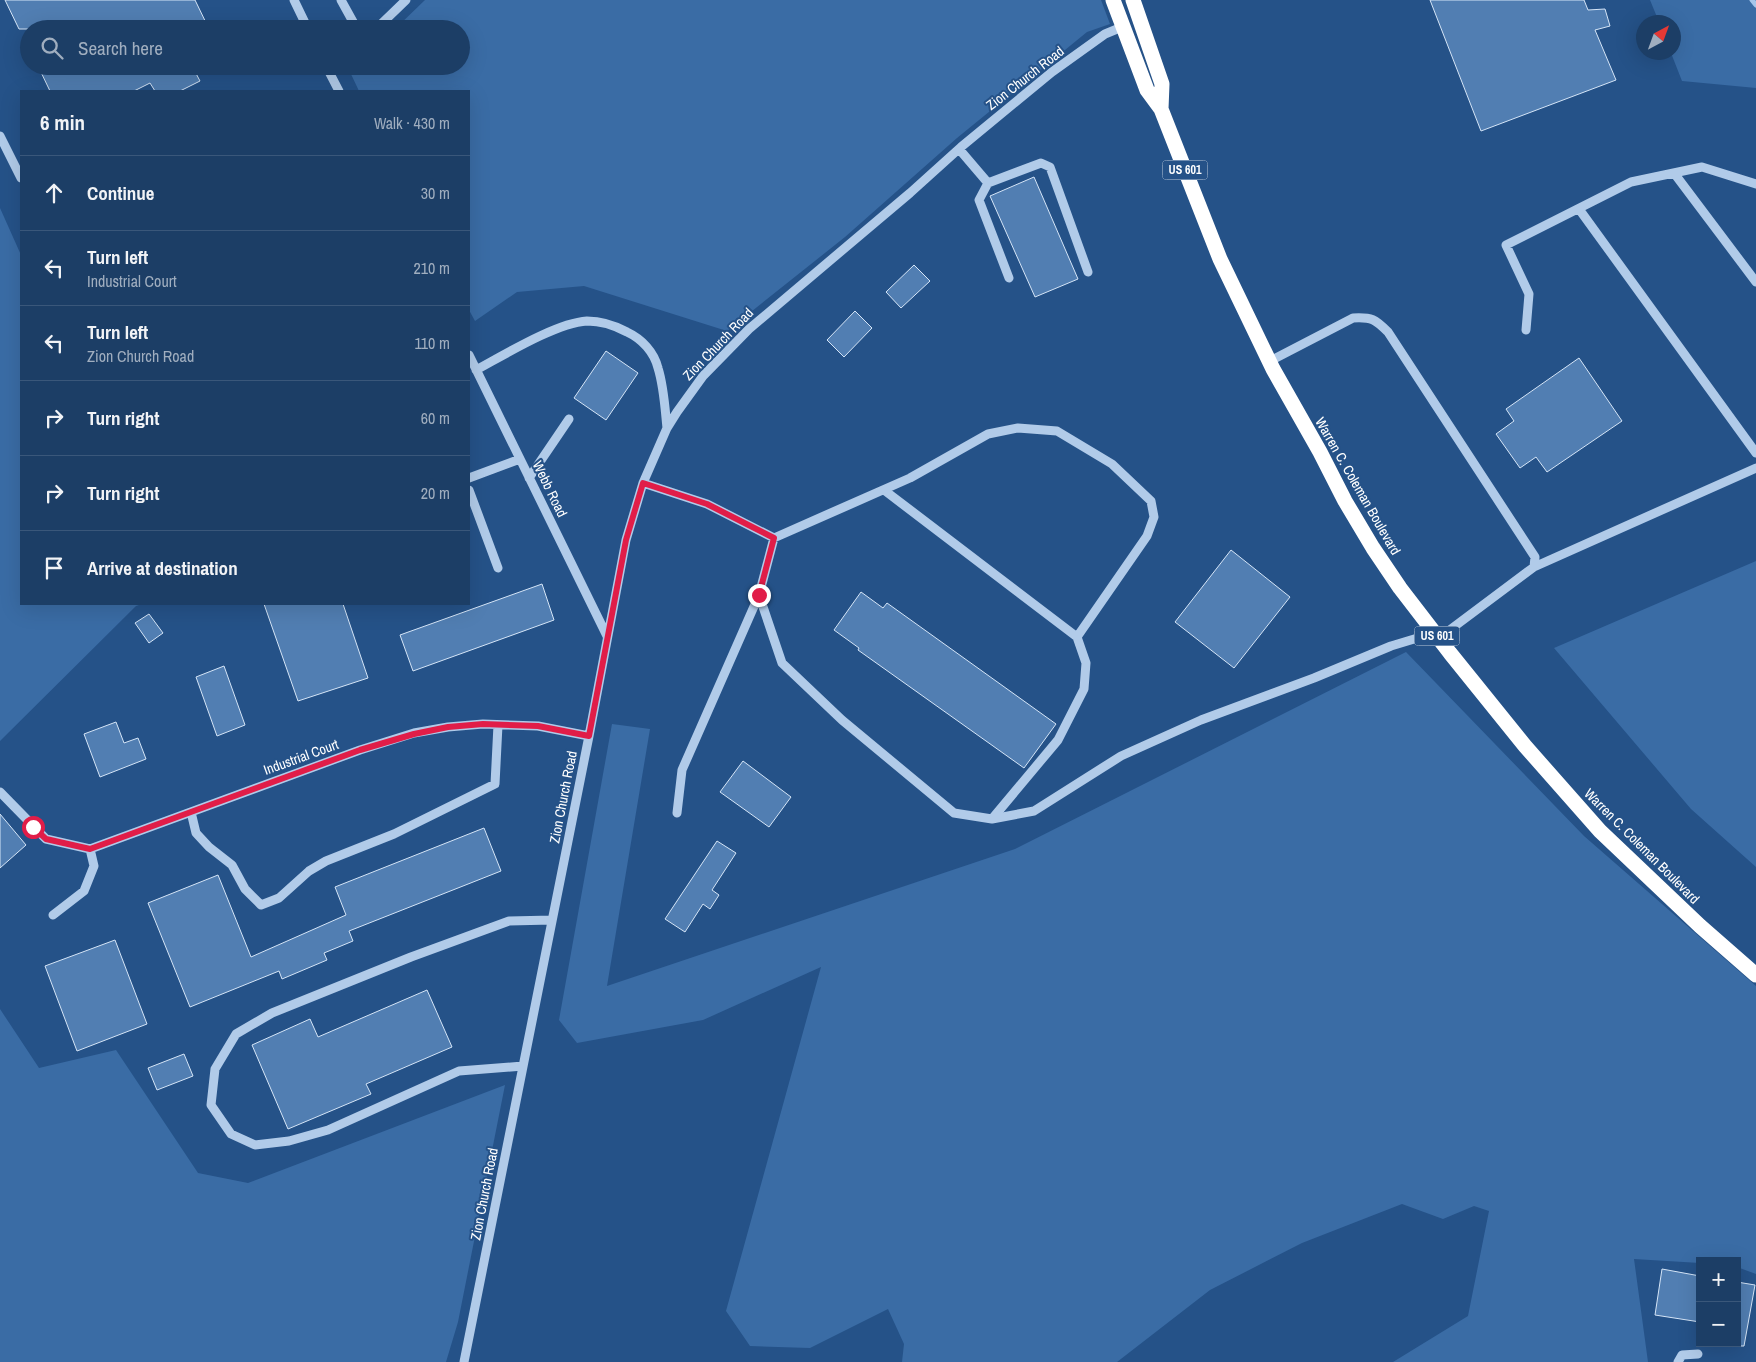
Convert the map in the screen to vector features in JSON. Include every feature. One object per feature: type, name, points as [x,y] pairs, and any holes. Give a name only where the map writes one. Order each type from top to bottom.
[{"type":"highway","name":"Warren C. Coleman Boulevard","points":[[1113,0],[1147,90],[1161,110],[1220,259],[1270,361],[1345,501],[1373,548],[1436,636],[1525,746],[1600,831],[1700,926],[1756,975]]},
{"type":"highway","name":"Warren C. Coleman Boulevard","points":[[1137,2],[1162,84],[1161,110]]},
{"type":"street","points":[[294,0],[304,20]]},
{"type":"street","points":[[341,0],[352,20]]},
{"type":"street","points":[[385,20],[406,0]]},
{"type":"street","name":"Zion Church Road","points":[[464,1362],[589,736],[626,540],[643,483],[667,428],[703,376],[749,329],[1052,72],[1105,34],[1122,27]]},
{"type":"street","points":[[330,75],[338,90]]},
{"type":"street","points":[[0,136],[20,176]]},
{"type":"street","points":[[959,149],[988,183]]},
{"type":"street","points":[[1009,278],[979,200],[988,183],[1041,163],[1050,167],[1088,272]]},
{"type":"street","points":[[1526,330],[1529,294],[1506,245],[1631,182],[1702,167],[1756,184]]},
{"type":"street","points":[[1674,173],[1756,282]]},
{"type":"street","points":[[1579,209],[1756,454]]},
{"type":"street","points":[[1270,361],[1353,318],[1367,317],[1376,320],[1388,332],[1535,556],[1534,567]]},
{"type":"street","points":[[476,370],[564,326],[587,322],[607,323],[638,337],[650,350],[658,368],[667,428]]},
{"type":"street","name":"Webb Road","points":[[470,357],[607,636]]},
{"type":"street","points":[[529,478],[569,419]]},
{"type":"street","points":[[774,538],[910,478],[988,434],[1018,428],[1057,431],[1112,464],[1151,501],[1154,517],[1147,536],[1077,636]]},
{"type":"street","points":[[470,478],[520,459]]},
{"type":"street","points":[[759,595],[782,663],[842,720],[954,813],[992,819],[1034,811],[1121,756],[1201,720],[1314,678],[1391,646],[1436,636],[1534,567],[1756,468]]},
{"type":"street","points":[[643,483],[707,504],[774,538]]},
{"type":"street","points":[[884,490],[1077,636],[1086,663],[1084,689],[1058,740],[992,819]]},
{"type":"street","points":[[470,493],[498,568]]},
{"type":"street","points":[[677,812],[682,770],[759,595],[774,538]]},
{"type":"street","points":[[192,812],[196,832],[209,847],[232,865],[245,889],[261,905],[279,898],[309,871],[326,860],[394,834],[495,784],[498,725]]},
{"type":"street","name":"Industrial Court","points":[[90,849],[360,750],[414,734],[448,727],[498,725],[538,726],[589,736]]},
{"type":"street","points":[[0,792],[46,839],[90,849],[94,866],[84,891],[53,915]]},
{"type":"street","points":[[523,1066],[459,1071],[328,1130],[288,1141],[255,1145],[231,1134],[211,1105],[215,1069],[236,1034],[272,1013],[412,957],[509,921],[552,920]]},
{"type":"street","points":[[1678,1362],[1682,1355],[1698,1354]]},
{"type":"shaded area","points":[[425,0],[1101,0],[1110,24],[1087,32],[957,138],[845,237],[727,331],[584,286],[517,292],[475,321],[470,312],[470,90],[359,90],[351,75],[470,75],[470,20],[404,20]]},
{"type":"shaded area","points":[[1650,0],[1756,0],[1756,88],[1682,81],[1674,60],[1681,60],[1681,15],[1656,15]]},
{"type":"shaded area","points":[[0,208],[20,253],[20,605],[139,605],[0,741]]},
{"type":"shaded area","points":[[1756,561],[1756,867],[1691,809],[1554,648]]},
{"type":"shaded area","points":[[1406,652],[1584,836],[1756,986],[1756,1274],[1741,1268],[1741,1257],[1696,1257],[1696,1263],[1634,1259],[1648,1362],[1393,1362],[1468,1316],[1489,1211],[1474,1206],[1443,1219],[1402,1204],[1302,1243],[1210,1290],[1117,1362],[902,1362],[904,1344],[888,1309],[810,1348],[750,1346],[726,1311],[821,967],[703,1020],[577,1043],[559,1020],[612,724],[650,729],[607,986],[1015,849]]},
{"type":"shaded area","points":[[0,1009],[39,1068],[116,1050],[198,1173],[248,1183],[505,1085],[458,1322],[446,1362],[0,1362]]},
{"type":"building","points":[[5,0],[195,0],[205,20],[20,20],[19,29]]},
{"type":"building","points":[[1430,0],[1584,0],[1588,10],[1605,9],[1610,26],[1595,30],[1616,80],[1481,131]]},
{"type":"building","points":[[42,75],[197,75],[200,81],[182,90],[154,90],[150,83],[136,90],[50,90]]},
{"type":"building","points":[[1034,177],[1078,279],[1035,297],[990,196]]},
{"type":"building","points":[[914,265],[930,281],[901,308],[886,292]]},
{"type":"building","points":[[855,311],[872,328],[844,357],[827,340]]},
{"type":"building","points":[[606,351],[638,373],[606,420],[574,398]]},
{"type":"building","points":[[1579,358],[1622,421],[1547,472],[1536,457],[1520,468],[1496,434],[1514,421],[1506,409]]},
{"type":"building","points":[[1231,550],[1290,597],[1234,668],[1175,622]]},
{"type":"building","points":[[542,584],[554,620],[413,671],[400,635]]},
{"type":"building","points":[[861,592],[883,608],[887,603],[1056,724],[1024,768],[858,650],[859,648],[834,630]]},
{"type":"building","points":[[264,605],[343,605],[368,678],[298,701]]},
{"type":"building","points":[[149,614],[163,633],[149,643],[135,623]]},
{"type":"building","points":[[224,666],[245,725],[217,736],[196,677]]},
{"type":"building","points":[[116,722],[124,743],[138,738],[146,759],[100,777],[84,734]]},
{"type":"building","points":[[743,761],[791,797],[769,827],[720,792]]},
{"type":"building","points":[[0,814],[26,845],[0,868]]},
{"type":"building","points":[[484,828],[501,871],[349,931],[353,941],[324,953],[327,960],[282,979],[279,971],[190,1007],[148,903],[218,875],[251,957],[346,915],[335,887]]},
{"type":"building","points":[[717,841],[736,853],[712,890],[719,895],[710,909],[703,904],[685,932],[665,919]]},
{"type":"building","points":[[115,940],[147,1024],[77,1051],[45,966]]},
{"type":"building","points":[[427,990],[452,1047],[366,1084],[371,1094],[288,1129],[252,1045],[310,1019],[318,1037]]},
{"type":"building","points":[[184,1054],[193,1076],[157,1090],[148,1068]]},
{"type":"building","points":[[1662,1269],[1696,1275],[1696,1321],[1655,1315]]},
{"type":"building","points":[[1741,1283],[1755,1285],[1744,1346],[1741,1346]]},
{"type":"waterway","points":[[1752,0],[1756,5]]},
{"type":"route","points":[[33,827],[46,839],[90,849],[360,750],[414,734],[448,727],[483,724],[538,726],[589,736],[626,540],[643,483],[707,504],[774,538],[759,595]]}]
